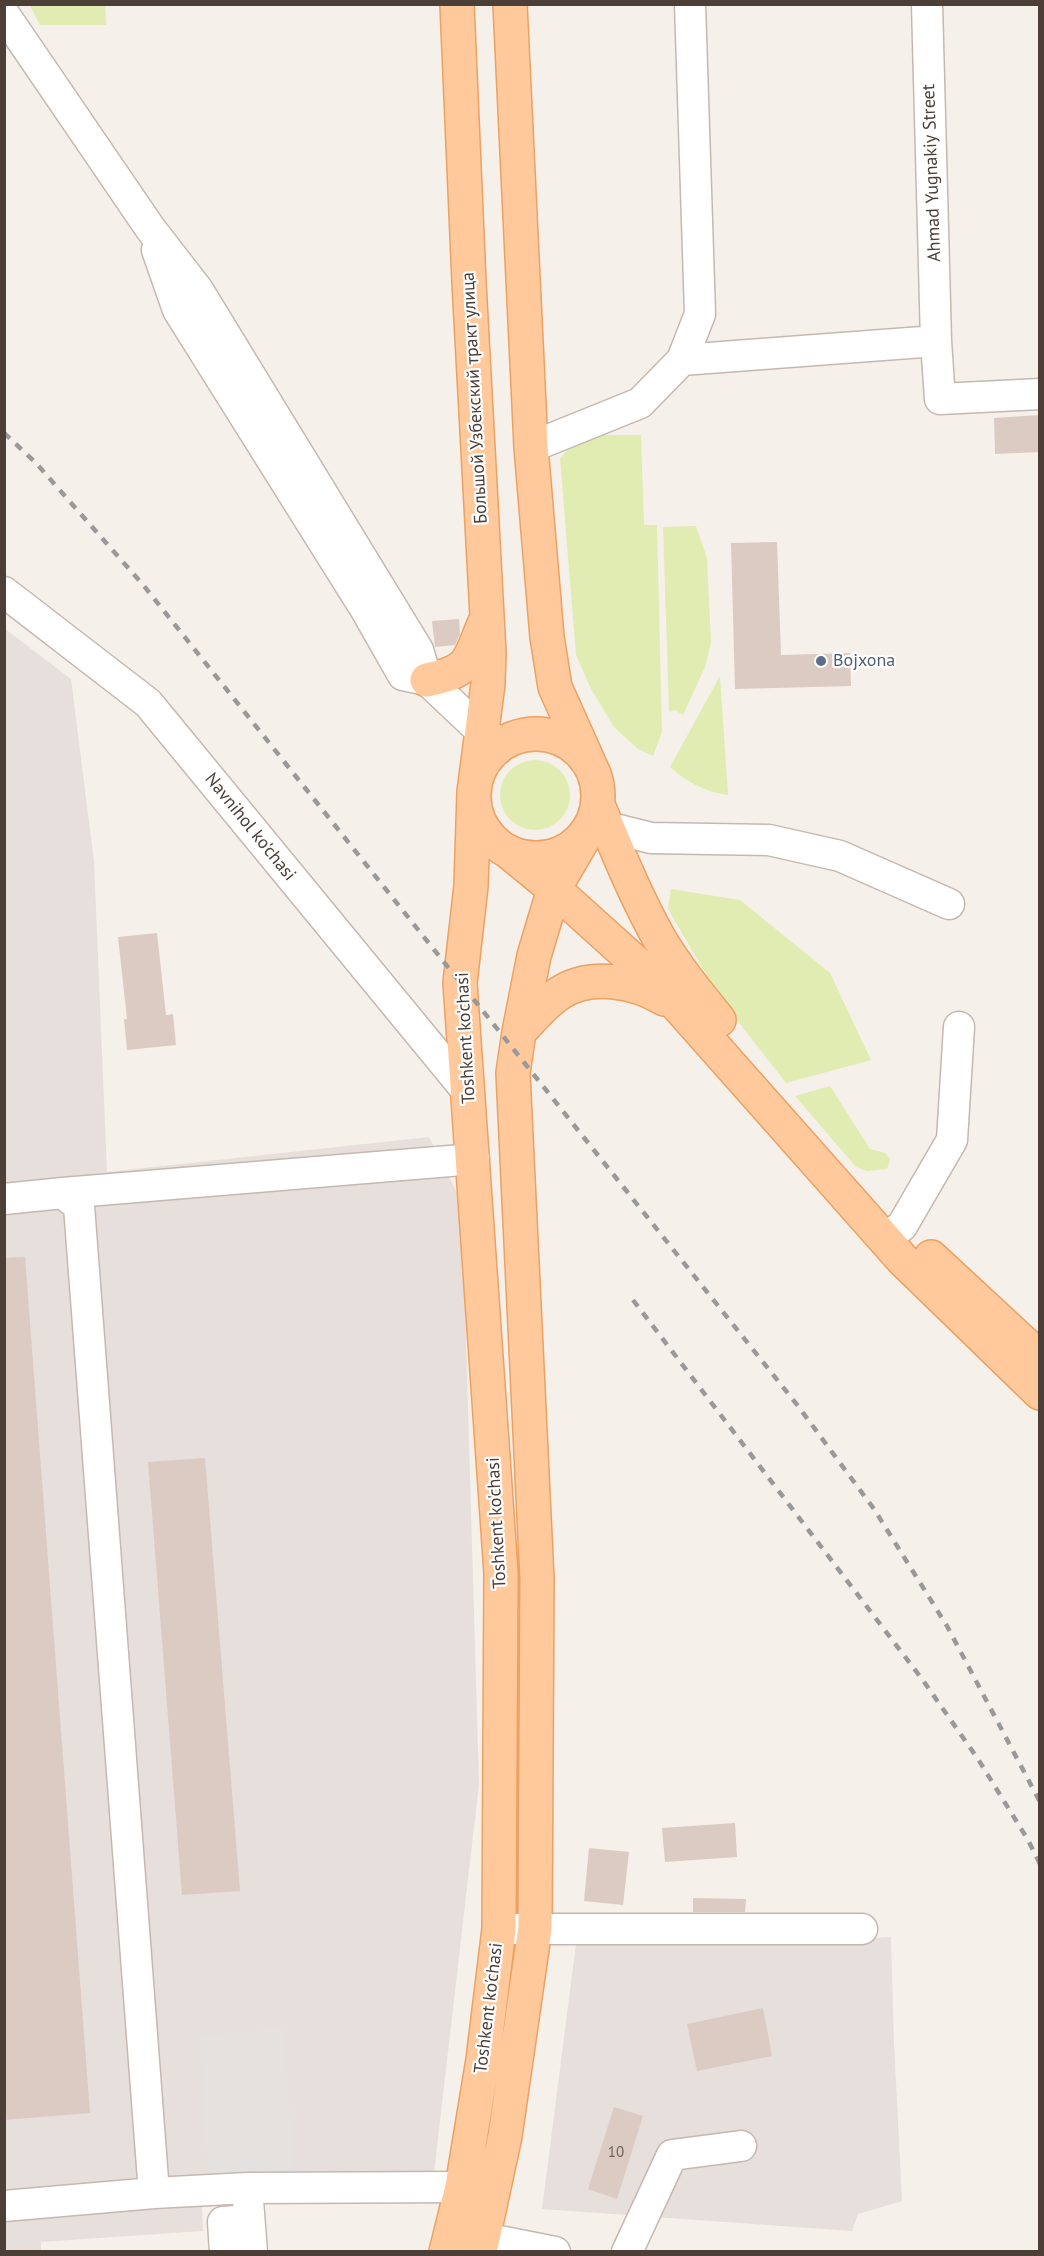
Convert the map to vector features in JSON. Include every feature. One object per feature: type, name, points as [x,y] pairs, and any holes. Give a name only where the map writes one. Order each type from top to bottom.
[{"type":"main road","name":"Большой Узбекский тракт улица","points":[[457,4],[469,282],[488,614],[491,738]]},
{"type":"main road","points":[[510,4],[531,447],[550,665],[555,687],[597,783],[598,821],[660,940],[690,985],[893,1233],[903,1260],[1040,1393]]},
{"type":"main road","points":[[427,680],[450,675],[467,664],[488,614]]},
{"type":"main road","points":[[589,763],[576,748],[559,737],[539,733],[491,738],[487,757],[478,773],[474,792],[479,821],[497,845],[554,889],[655,980],[893,1233],[920,1246],[1040,1358]]},
{"type":"main road","name":"Toshkent ko'chasi","points":[[446,2252],[462,2187],[483,2060],[499,1929],[501,1573],[460,983],[471,886],[474,792]]},
{"type":"main road","points":[[510,853],[527,858],[544,858],[568,849],[598,821]]},
{"type":"main road","name":"Toshkent ko'chasi","points":[[482,2245],[506,2136],[535,1928],[537,1579],[513,1073],[534,956],[554,889],[598,821]]},
{"type":"main road","points":[[519,1032],[558,994],[570,987],[589,984],[627,983],[651,991],[681,1010]]},
{"type":"street","points":[[531,447],[640,403],[682,360],[700,314],[690,4]]},
{"type":"street","name":"Ahmad Yugnakiy Street","points":[[927,4],[936,341],[940,399],[1040,394]]},
{"type":"street","points":[[9,14],[150,228],[178,310],[366,610],[403,675],[427,680],[491,738]]},
{"type":"street","points":[[682,360],[936,341]]},
{"type":"street","name":"Navnihol ko'chasi","points":[[4,592],[148,702],[467,1091]]},
{"type":"street","points":[[598,821],[651,838],[769,840],[840,856],[949,904]]},
{"type":"street","points":[[893,1233],[952,1140],[959,1027]]},
{"type":"street","points":[[4,1199],[474,1159]]},
{"type":"street","points":[[63,1193],[79,1206],[154,2193]]},
{"type":"street","points":[[499,1929],[862,1929]]},
{"type":"street","points":[[627,2252],[672,2155],[741,2146]]},
{"type":"street","points":[[4,2206],[154,2193],[247,2188],[462,2187]]},
{"type":"street","points":[[247,2188],[252,2252]]},
{"type":"street","points":[[225,2252],[223,2222],[249,2220]]},
{"type":"street","points":[[482,2245],[555,2252]]},
{"type":"shaded area","points":[[4,628],[71,679],[94,862],[107,1172],[429,1137],[462,1203],[479,1784],[431,2199],[294,2196],[202,2206],[203,2231],[41,2242],[41,2251],[5,2251]]},
{"type":"shaded area","points":[[891,1937],[902,2201],[858,2214],[852,2231],[542,2209],[576,1944],[765,1943]]},
{"type":"shaded area","points":[[284,2029],[294,2177],[209,2183],[199,2035]]},
{"type":"green space","points":[[31,5],[105,5],[106,25],[40,25]]},
{"type":"green space","points":[[582,435],[641,435],[644,525],[657,525],[662,732],[653,756],[638,749],[614,727],[591,689],[576,655],[560,458]]},
{"type":"green space","points":[[696,526],[707,558],[711,643],[705,667],[683,715],[675,710],[669,712],[663,527]]},
{"type":"green space","points":[[720,676],[728,795],[697,786],[670,767]]},
{"type":"green space","points":[[542,760],[555,766],[564,775],[568,781],[570,795],[568,809],[560,820],[549,828],[528,830],[510,820],[502,809],[500,788],[510,770],[521,762]]},
{"type":"green space","points":[[671,889],[740,900],[830,973],[871,1060],[786,1083],[719,997],[668,909]]},
{"type":"green space","points":[[830,1086],[870,1149],[885,1153],[890,1159],[887,1169],[867,1171],[856,1167],[795,1096]]},
{"type":"building","points":[[1040,415],[1040,452],[995,454],[994,418]]},
{"type":"building","points":[[777,542],[781,655],[850,653],[851,686],[735,689],[731,543]]},
{"type":"building","points":[[459,619],[460,634],[455,645],[435,647],[432,621]]},
{"type":"building","points":[[157,933],[166,1015],[173,1014],[176,1045],[127,1050],[124,1019],[127,1019],[118,937]]},
{"type":"building","points":[[25,1257],[90,2113],[4,2120],[4,1258]]},
{"type":"building","points":[[205,1458],[240,1891],[182,1895],[148,1462]]},
{"type":"building","points":[[735,1823],[737,1857],[665,1862],[662,1828]]},
{"type":"building","points":[[589,1848],[629,1852],[623,1905],[584,1901]]},
{"type":"building","points":[[693,1898],[746,1899],[745,1912],[693,1912]]},
{"type":"building","points":[[763,2008],[772,2056],[697,2071],[687,2024]]},
{"type":"building","points":[[614,2107],[643,2116],[617,2199],[588,2189]]},
{"type":"railway","points":[[4,433],[36,463],[144,586],[798,1406],[874,1509],[947,1626],[1040,1802]]},
{"type":"railway","points":[[633,1300],[922,1679],[978,1759],[1028,1840],[1040,1864]]},
{"type":"place","name":"Bojxona","points":[[821,661]]}]
